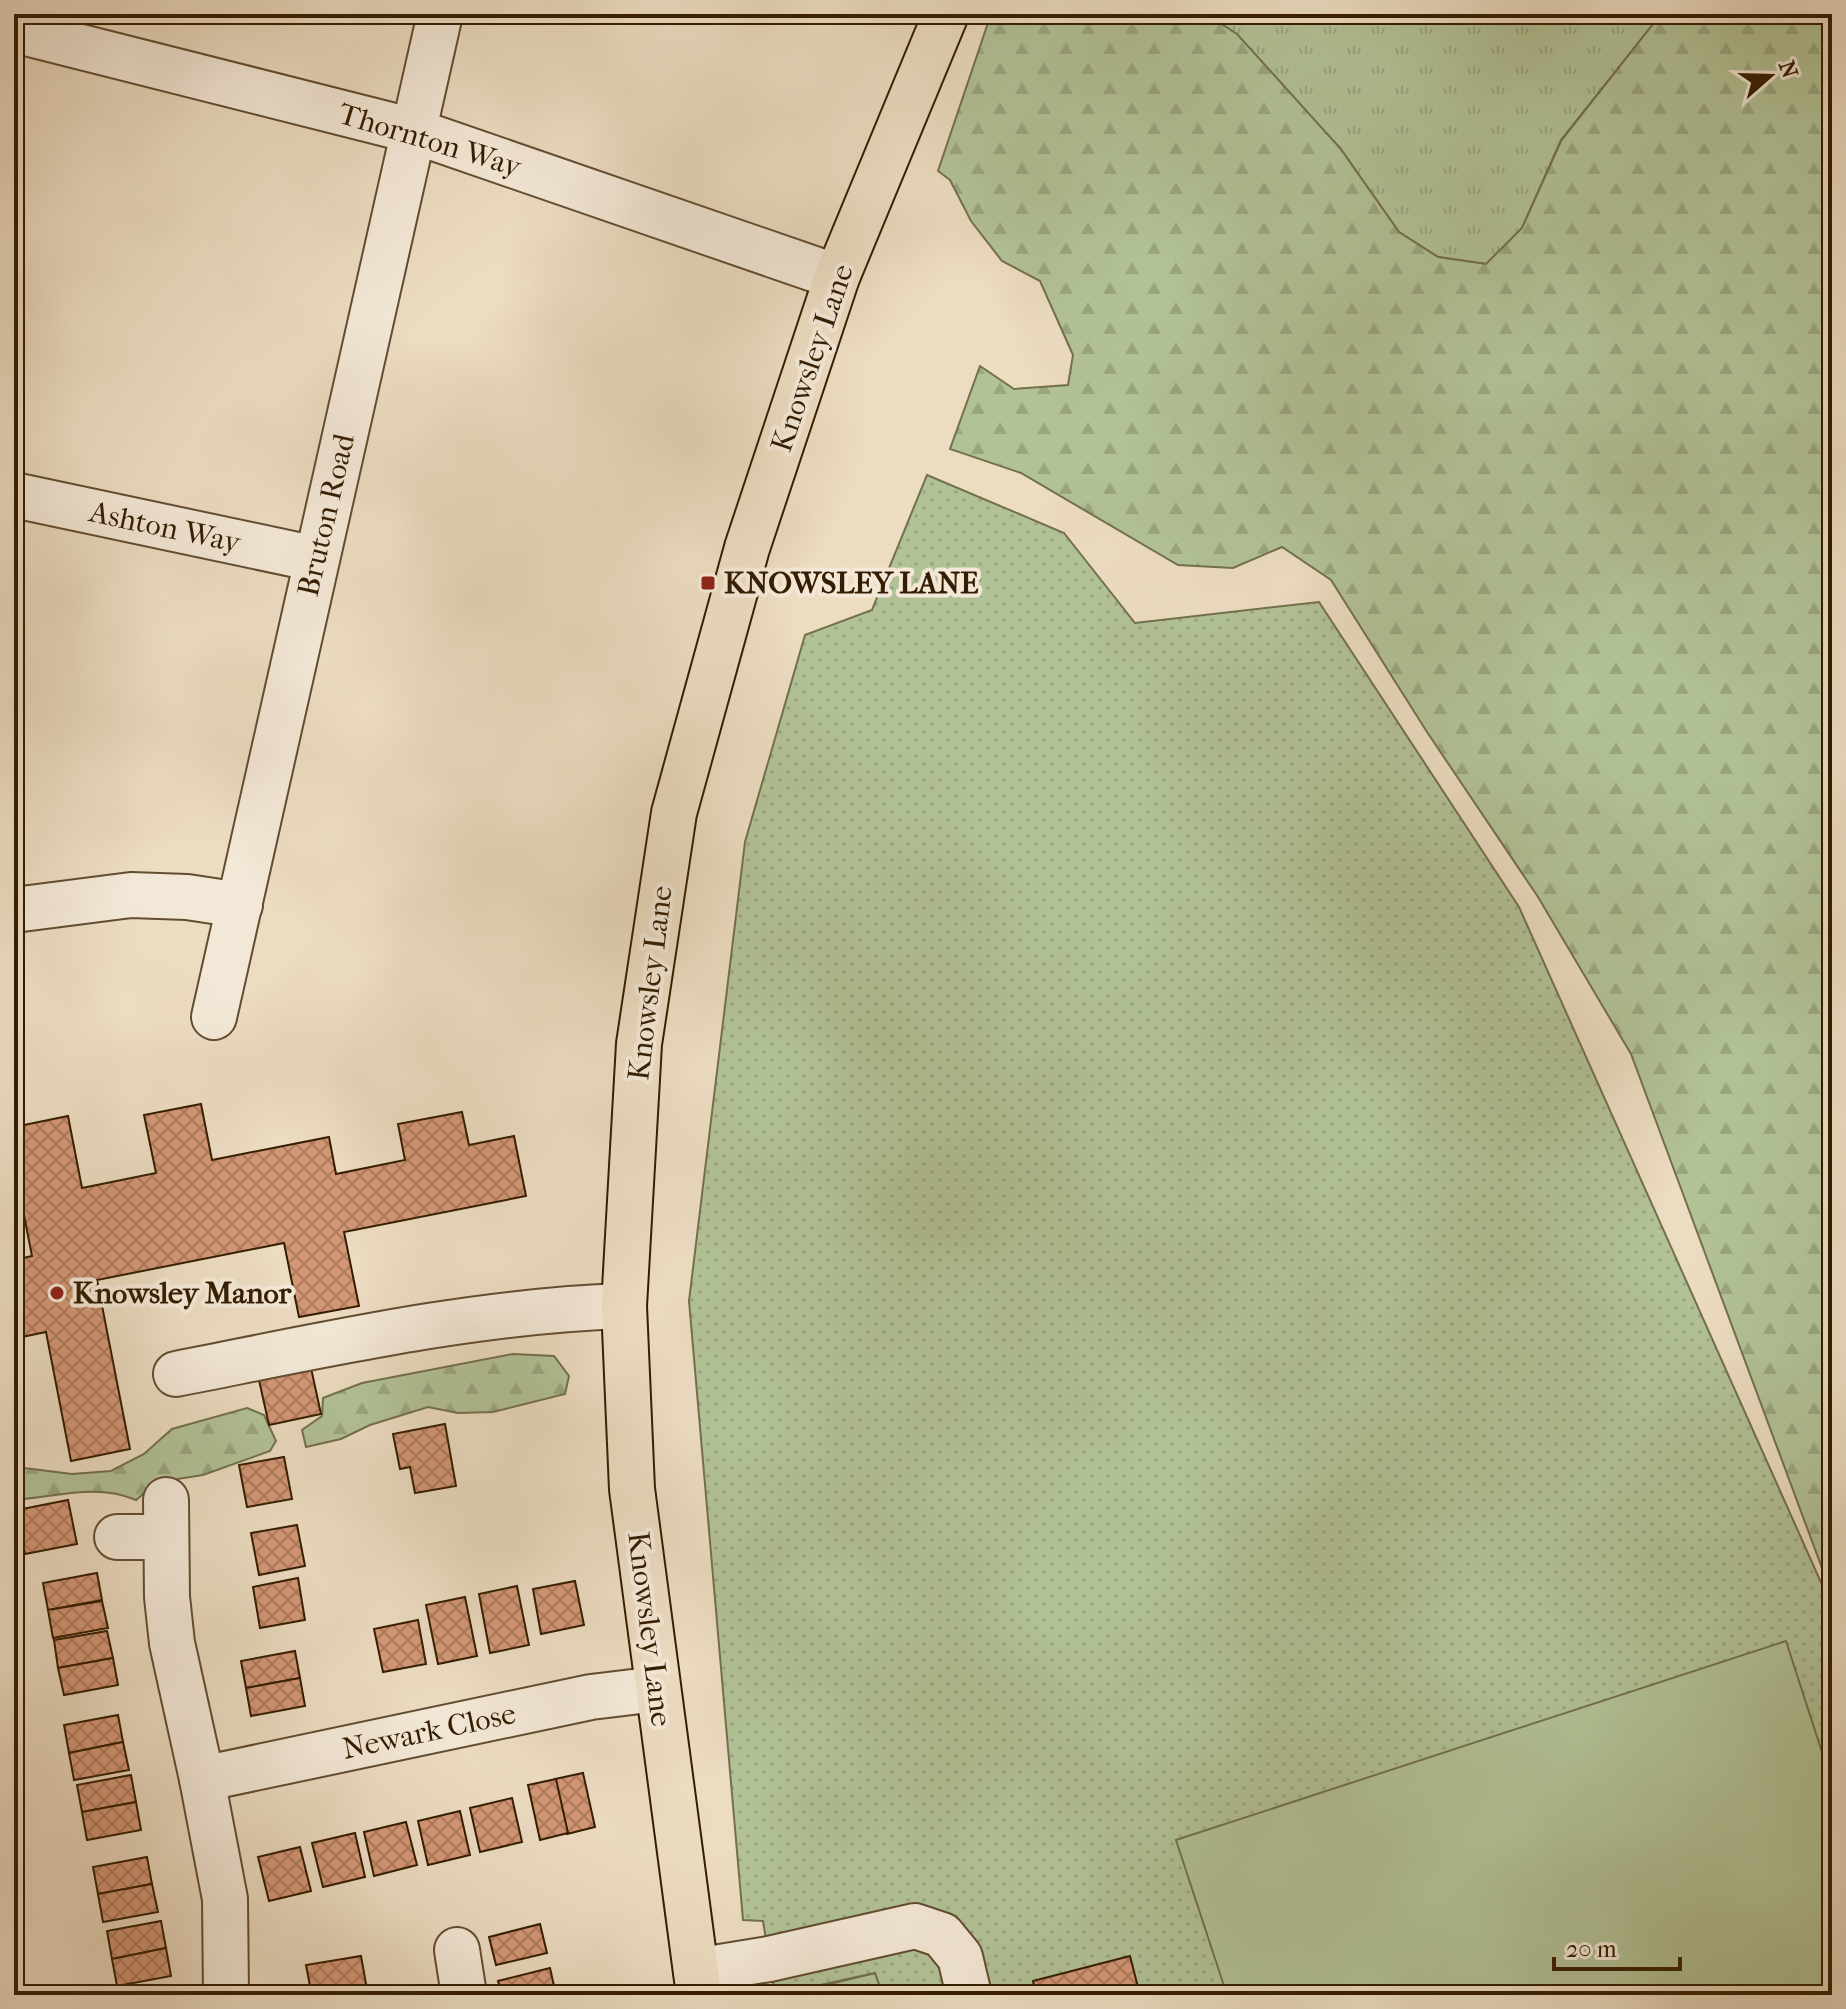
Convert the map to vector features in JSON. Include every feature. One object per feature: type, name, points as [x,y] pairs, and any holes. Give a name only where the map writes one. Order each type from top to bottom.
[{"type":"main road","name":"Knowsley Lane","points":[[697,1983],[632,1489],[624,1306],[639,1044],[674,813],[747,548],[837,277],[946,14]]},
{"type":"street","name":"Bruton Road","points":[[214,1017],[440,14]]},
{"type":"street","name":"Thornton Way","points":[[14,30],[414,131],[837,277]]},
{"type":"street","name":"Ashton Way","points":[[14,495],[316,559]]},
{"type":"street","points":[[14,910],[131,895],[187,897],[240,905]]},
{"type":"street","points":[[176,1374],[408,1329],[564,1308],[624,1306]]},
{"type":"street","points":[[117,1537],[166,1519],[167,1597],[172,1643],[225,1899],[226,1995]]},
{"type":"street","name":"Newark Close","points":[[202,1779],[591,1697],[657,1689]]},
{"type":"street","points":[[697,1983],[769,1959],[915,1926],[942,1935],[960,1957],[969,1995]]},
{"type":"street","points":[[457,1950],[464,1995]]},
{"type":"green space","points":[[991,14],[1206,14],[1237,34],[1340,148],[1399,232],[1438,257],[1486,264],[1522,228],[1561,141],[1661,14],[1832,14],[1832,1595],[1631,1054],[1538,897],[1427,732],[1331,580],[1282,547],[1233,568],[1178,565],[1021,473],[950,449],[980,366],[1014,389],[1068,385],[1073,355],[1040,281],[1002,261],[971,221],[950,180],[938,171]]},
{"type":"green space","points":[[1206,14],[1661,14],[1561,140],[1522,228],[1487,264],[1438,257],[1399,232],[1340,148]]},
{"type":"green space","points":[[927,475],[1064,533],[1135,623],[1319,602],[1519,907],[1832,1607],[1832,1995],[883,1995],[875,1973],[775,1995],[763,1921],[743,1920],[689,1301],[745,842],[805,635],[872,610]]},
{"type":"green space","points":[[513,1354],[554,1356],[569,1376],[565,1394],[493,1412],[458,1413],[428,1407],[370,1425],[341,1439],[306,1447],[302,1430],[322,1416],[323,1398],[362,1383]]},
{"type":"green space","points":[[247,1408],[264,1415],[276,1441],[270,1451],[203,1475],[158,1482],[136,1500],[106,1492],[76,1492],[14,1500],[14,1463],[24,1468],[72,1474],[111,1471],[144,1454],[172,1429]]},
{"type":"green space","points":[[1786,1641],[1832,1783],[1832,1995],[1227,1995],[1176,1840]]},
{"type":"green space","points":[[875,1973],[883,1995],[785,1995]]},
{"type":"building","name":"Knowsley Manor","points":[[201,1104],[212,1160],[329,1137],[336,1174],[405,1160],[398,1124],[462,1112],[469,1145],[514,1136],[526,1196],[344,1232],[359,1306],[299,1317],[284,1243],[97,1280],[130,1449],[71,1461],[46,1332],[17,1338],[14,1322],[14,1260],[32,1256],[14,1164],[14,1127],[68,1116],[82,1188],[156,1173],[144,1115]]},
{"type":"building","points":[[311,1368],[321,1414],[269,1425],[259,1380]]},
{"type":"building","points":[[445,1424],[456,1486],[415,1493],[410,1467],[400,1469],[393,1434]]},
{"type":"building","points":[[284,1457],[292,1499],[247,1507],[239,1465]]},
{"type":"building","points":[[68,1500],[77,1544],[25,1554],[17,1510]]},
{"type":"building","points":[[297,1525],[305,1566],[259,1575],[251,1533]]},
{"type":"building","points":[[97,1573],[102,1600],[48,1610],[43,1583]]},
{"type":"building","points":[[298,1578],[305,1620],[260,1628],[253,1587]]},
{"type":"building","points":[[575,1581],[584,1625],[541,1634],[533,1589]]},
{"type":"building","points":[[517,1586],[529,1645],[490,1653],[479,1594]]},
{"type":"building","points":[[465,1597],[477,1656],[438,1664],[426,1605]]},
{"type":"building","points":[[102,1601],[108,1628],[53,1638],[48,1610]]},
{"type":"building","points":[[418,1620],[426,1664],[383,1672],[374,1629]]},
{"type":"building","points":[[107,1631],[113,1658],[58,1668],[54,1640]]},
{"type":"building","points":[[295,1651],[300,1678],[246,1688],[241,1661]]},
{"type":"building","points":[[113,1658],[118,1685],[64,1695],[58,1668]]},
{"type":"building","points":[[300,1678],[305,1706],[251,1716],[246,1688]]},
{"type":"building","points":[[118,1715],[123,1742],[69,1753],[64,1725]]},
{"type":"building","points":[[123,1742],[129,1770],[74,1780],[69,1753]]},
{"type":"building","points":[[583,1773],[595,1827],[567,1834],[555,1779]]},
{"type":"building","points":[[131,1775],[136,1802],[82,1812],[77,1785]]},
{"type":"building","points":[[556,1779],[568,1833],[540,1840],[528,1785]]},
{"type":"building","points":[[512,1798],[522,1842],[480,1852],[470,1808]]},
{"type":"building","points":[[136,1802],[141,1830],[87,1840],[82,1812]]},
{"type":"building","points":[[460,1811],[470,1855],[428,1865],[418,1821]]},
{"type":"building","points":[[406,1822],[417,1865],[374,1876],[364,1832]]},
{"type":"building","points":[[355,1833],[365,1877],[323,1887],[312,1843]]},
{"type":"building","points":[[300,1847],[311,1891],[269,1901],[258,1857]]},
{"type":"building","points":[[147,1857],[152,1884],[98,1894],[93,1867]]},
{"type":"building","points":[[152,1884],[158,1912],[103,1922],[98,1894]]},
{"type":"building","points":[[161,1921],[166,1948],[112,1959],[107,1931]]},
{"type":"building","points":[[540,1924],[547,1953],[496,1965],[489,1937]]},
{"type":"building","points":[[166,1948],[171,1976],[117,1986],[112,1959]]},
{"type":"building","points":[[361,1956],[368,1995],[305,1995],[304,1987],[310,1986],[306,1965]]},
{"type":"building","points":[[1130,1956],[1140,1995],[1036,1995],[1033,1981]]},
{"type":"building","points":[[550,1968],[556,1995],[502,1995],[498,1981]]},
{"type":"place","name":"KNOWSLEY LANE","points":[[708,583]]},
{"type":"place","name":"Knowsley Manor","points":[[57,1293]]}]
